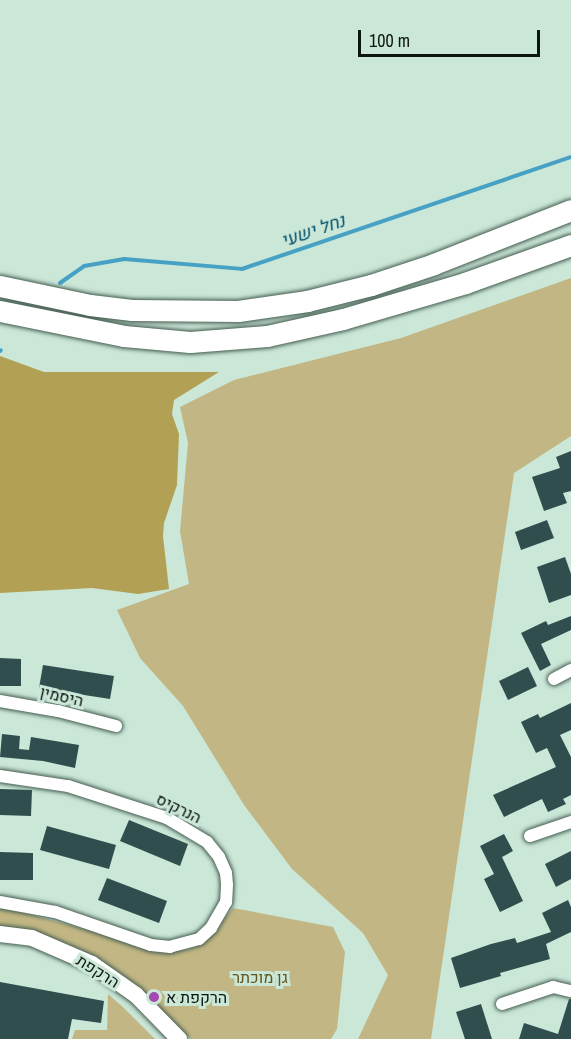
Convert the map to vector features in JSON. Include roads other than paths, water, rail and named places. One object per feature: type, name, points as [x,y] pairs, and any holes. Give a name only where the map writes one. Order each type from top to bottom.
[{"type":"highway","points":[[0,286],[90,305],[132,310],[238,311],[307,301],[371,285],[434,264],[571,210]]},
{"type":"highway","points":[[0,311],[124,336],[190,342],[267,336],[343,319],[465,283],[571,245]]},
{"type":"street","points":[[554,679],[571,670]]},
{"type":"street","name":"היסמין","points":[[0,701],[58,711],[116,726]]},
{"type":"street","name":"הנרקיס","points":[[0,776],[69,786],[167,818],[207,842],[219,857],[226,873],[227,885],[226,902],[211,928],[199,939],[170,947],[151,945],[55,912],[0,902]]},
{"type":"street","points":[[530,836],[571,822]]},
{"type":"street","name":"הרקפת","points":[[0,934],[32,938],[92,964],[136,995],[179,1039]]},
{"type":"street","points":[[502,1004],[553,987],[571,991]]},
{"type":"waterway","name":"נחל ישעי","points":[[60,283],[84,266],[124,259],[242,269],[571,157]]},
{"type":"place","name":"הרקפת א","points":[[154,997]]},
{"type":"park label","name":"גן מוכתר","points":[[260,977]]}]
